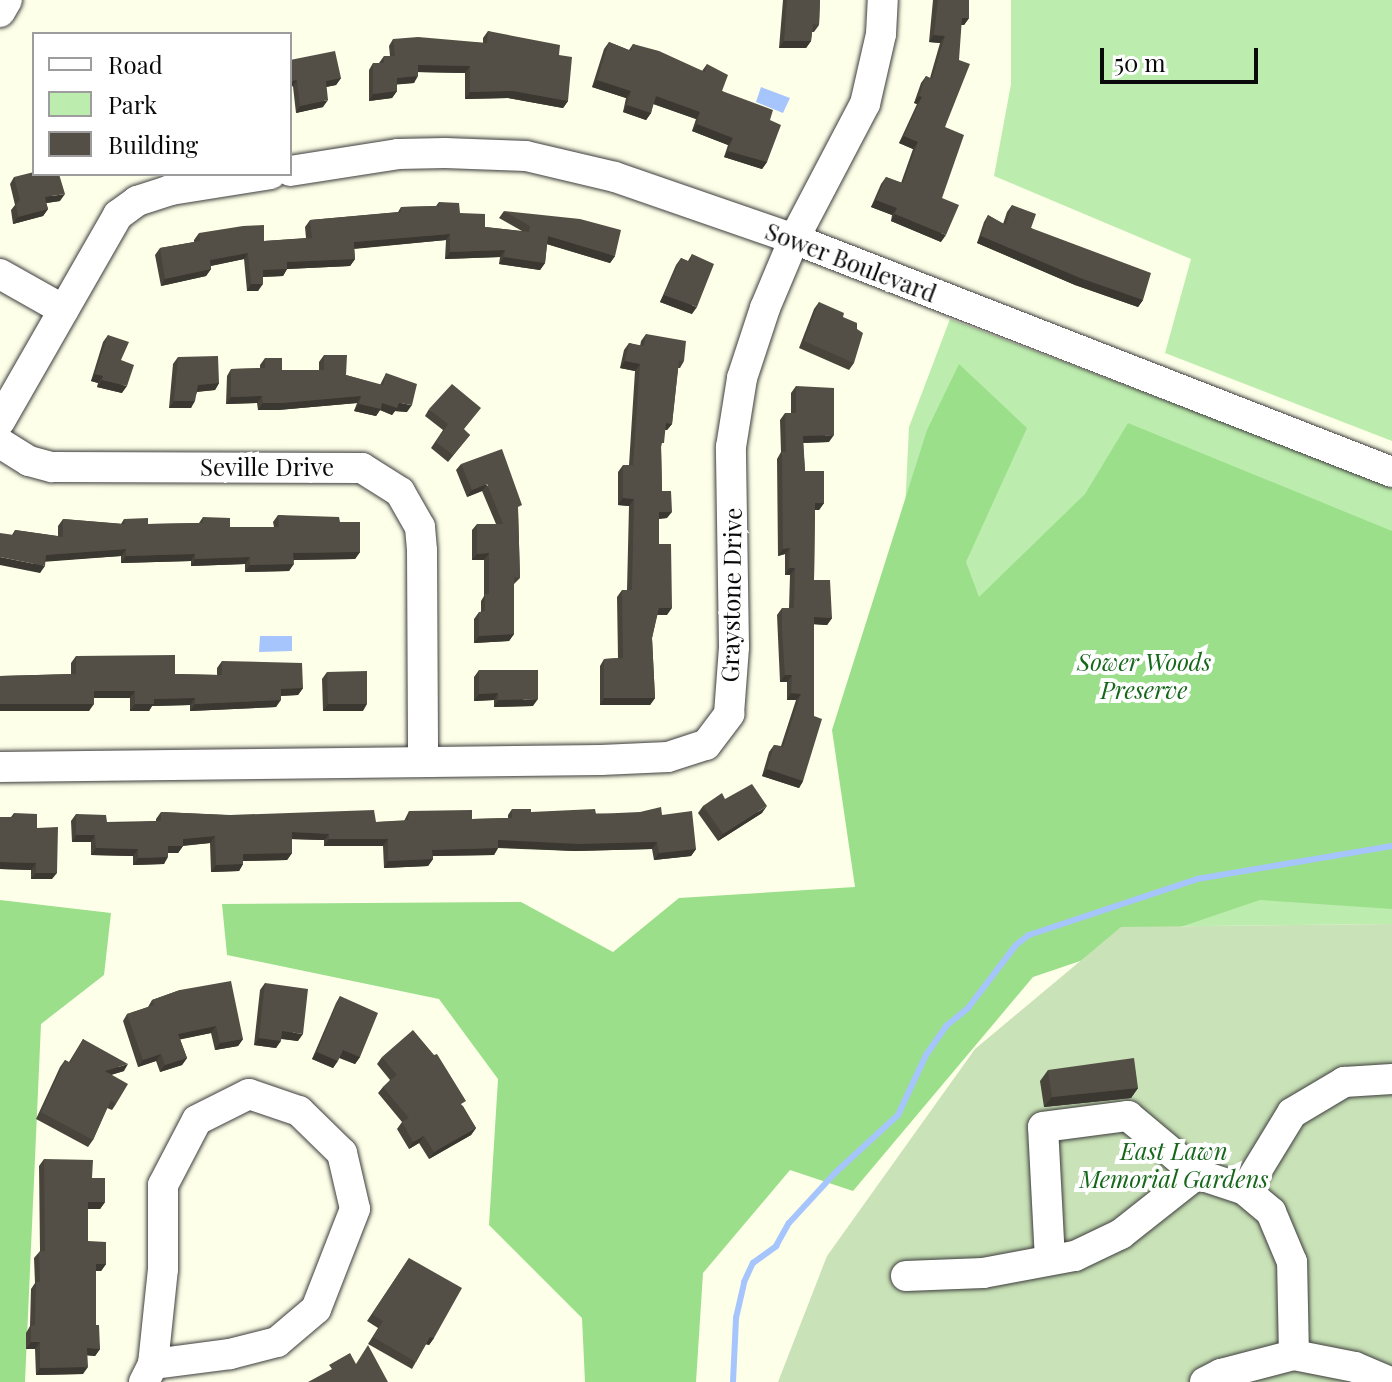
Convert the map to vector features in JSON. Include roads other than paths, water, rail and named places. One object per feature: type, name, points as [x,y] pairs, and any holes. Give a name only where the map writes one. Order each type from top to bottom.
[{"type":"street","points":[[0,12],[7,0]]},
{"type":"street","name":"Graystone Drive","points":[[0,767],[668,757],[706,745],[729,714],[734,647],[731,447],[742,378],[765,308],[794,239],[865,104],[881,34],[883,0]]},
{"type":"street","name":"Sower Boulevard","points":[[292,171],[398,154],[526,156],[615,177],[794,239],[1392,472]]},
{"type":"street","points":[[0,421],[118,215],[137,201],[170,190],[258,176]]},
{"type":"street","points":[[0,274],[64,310]]},
{"type":"street","name":"Seville Drive","points":[[0,443],[29,461],[52,467],[362,468],[400,492],[420,527],[423,762]]},
{"type":"street","points":[[1245,1190],[1292,1113],[1344,1082],[1392,1079]]},
{"type":"street","points":[[249,1094],[299,1111],[342,1153],[355,1209],[316,1309],[277,1342],[148,1373],[163,1269],[163,1185],[197,1120],[249,1094]]},
{"type":"street","points":[[1050,1260],[1043,1127],[1128,1116],[1197,1174],[1245,1190],[1271,1212],[1292,1262],[1294,1355]]},
{"type":"street","points":[[906,1276],[983,1273],[1075,1256],[1121,1234],[1197,1174]]},
{"type":"street","points":[[1205,1382],[1221,1374],[1294,1355],[1355,1367],[1391,1382]]},
{"type":"water","points":[[761,87],[790,98],[783,113],[756,102]]},
{"type":"water","points":[[260,636],[292,636],[292,651],[259,652]]},
{"type":"waterway","points":[[733,1382],[736,1318],[744,1282],[753,1263],[776,1246],[789,1223],[835,1173],[898,1115],[926,1055],[946,1026],[968,1008],[1016,945],[1029,935],[1197,879],[1392,846]]},
{"type":"park label","name":"Sower Woods Preserve","points":[[1144,676]]},
{"type":"park label","name":"East Lawn Memorial Gardens","points":[[1174,1165]]}]
